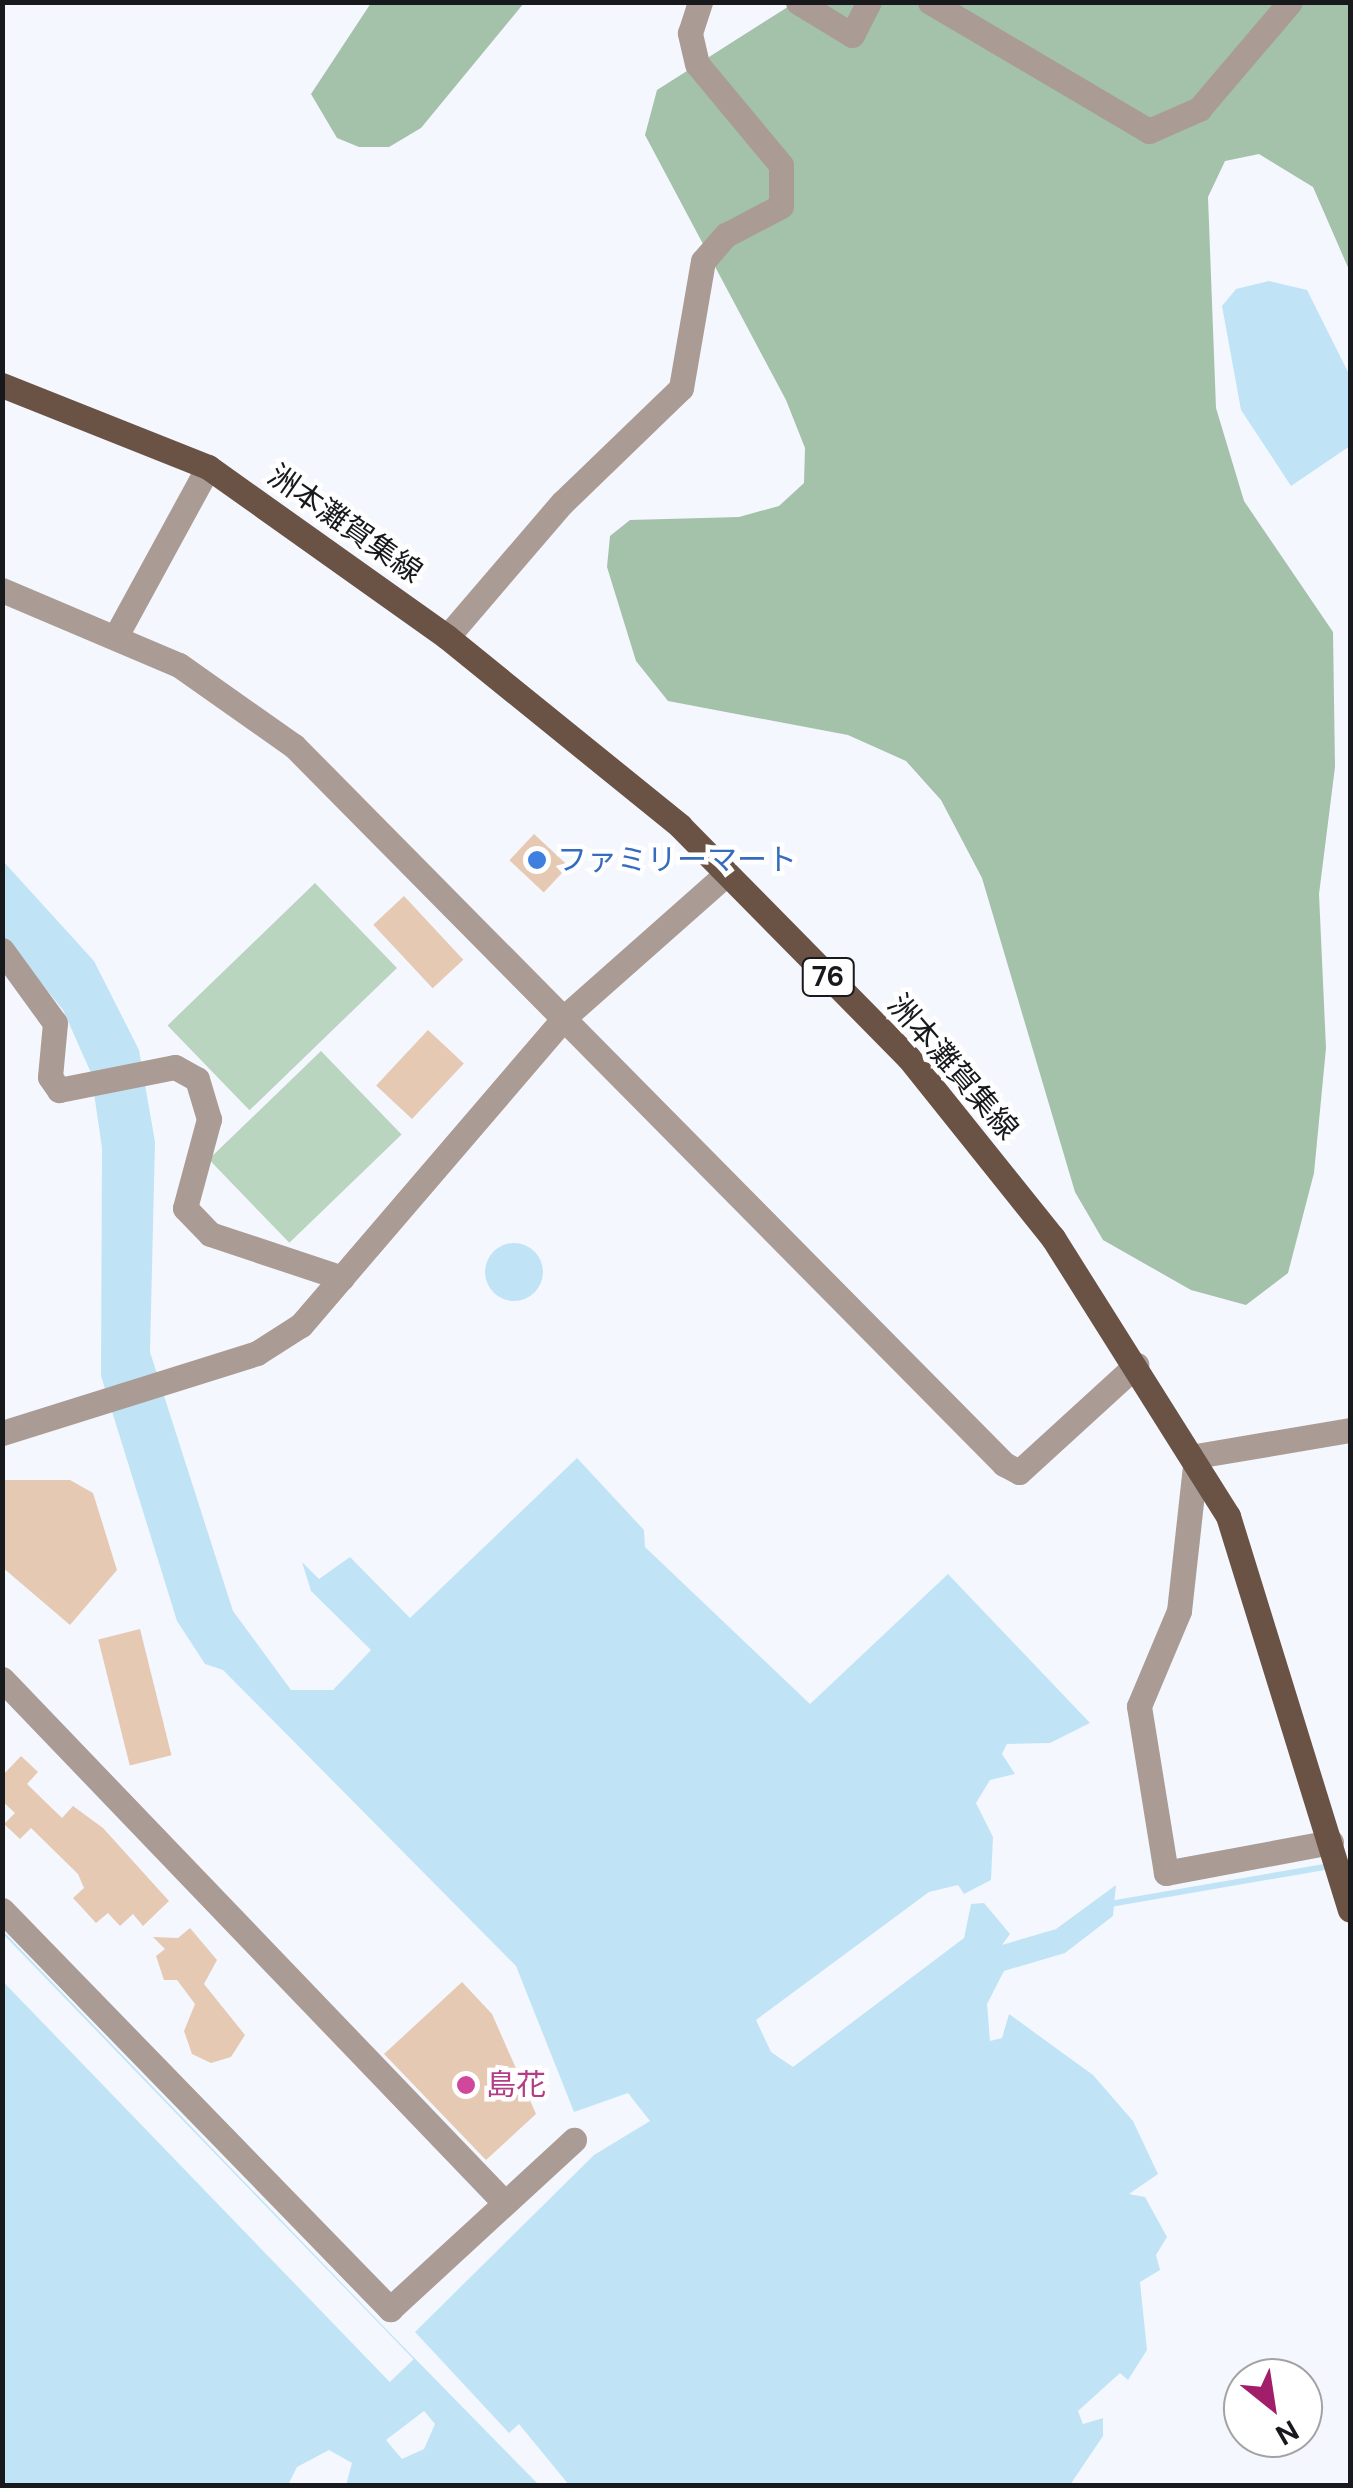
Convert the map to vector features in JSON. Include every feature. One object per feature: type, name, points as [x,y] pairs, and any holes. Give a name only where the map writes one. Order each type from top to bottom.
[{"type":"main road","name":"洲本灘賀集線","points":[[2,385],[208,467],[448,637],[680,826],[908,1056],[1052,1238],[1196,1456],[1251,1570],[1350,1910]]},
{"type":"street","points":[[448,637],[562,504],[681,388],[703,261],[726,234],[781,206],[782,164],[697,64],[690,33],[700,2]]},
{"type":"street","points":[[798,2],[852,35],[869,2]]},
{"type":"street","points":[[930,2],[1149,131],[1199,109],[1290,2]]},
{"type":"street","points":[[116,634],[208,467]]},
{"type":"street","points":[[2,590],[116,634],[237,701],[294,746],[568,1014],[1004,1464],[1019,1472],[1136,1365]]},
{"type":"street","points":[[2,1433],[257,1354],[302,1325],[568,1014],[726,875]]},
{"type":"street","points":[[2,950],[55,1022],[50,1077],[59,1090],[76,1091],[176,1067],[197,1078],[209,1119],[184,1188],[194,1221],[342,1278]]},
{"type":"street","points":[[1332,1848],[1166,1873],[1140,1706],[1179,1610],[1196,1456],[1350,1430]]},
{"type":"street","points":[[2,1679],[503,2200]]},
{"type":"street","points":[[2,1910],[390,2309],[503,2200],[574,2140]]},
{"type":"green space","points":[[371,2],[524,3],[421,128],[389,147],[359,147],[337,138],[311,94]]},
{"type":"green space","points":[[794,3],[1350,3],[1350,272],[1313,187],[1259,154],[1225,161],[1208,197],[1216,408],[1244,501],[1333,632],[1335,767],[1319,894],[1326,1048],[1314,1173],[1288,1273],[1246,1305],[1191,1290],[1103,1240],[1075,1192],[982,878],[941,800],[906,761],[848,735],[668,701],[636,661],[607,567],[610,536],[630,520],[739,517],[779,506],[804,483],[805,448],[786,400],[645,135],[657,90]]},
{"type":"green space","points":[[315,883],[397,968],[250,1110],[168,1025]]},
{"type":"green space","points":[[321,1051],[402,1134],[289,1243],[209,1159]]},
{"type":"water","points":[[1269,281],[1307,290],[1350,376],[1350,446],[1291,486],[1241,410],[1222,306],[1236,289]]},
{"type":"water","points":[[3,861],[94,961],[139,1050],[155,1142],[150,1352],[233,1611],[291,1690],[333,1690],[371,1650],[311,1591],[302,1562],[319,1579],[350,1557],[410,1618],[577,1458],[644,1530],[645,1547],[810,1704],[948,1574],[1090,1723],[1050,1743],[1007,1744],[1002,1754],[1015,1774],[990,1780],[976,1803],[993,1837],[991,1880],[964,1894],[958,1885],[929,1892],[756,2020],[771,2052],[793,2067],[964,1938],[971,1904],[984,1903],[1010,1934],[1002,1945],[1056,1929],[1116,1885],[1113,1916],[1065,1953],[1004,1971],[987,2004],[990,2041],[1002,2038],[1009,2014],[1093,2075],[1133,2121],[1158,2174],[1129,2194],[1145,2197],[1167,2237],[1156,2255],[1160,2270],[1140,2282],[1147,2350],[1128,2380],[1120,2373],[1078,2411],[1083,2424],[1103,2418],[1103,2436],[1070,2485],[569,2485],[519,2424],[509,2433],[415,2332],[594,2155],[650,2121],[628,2093],[574,2112],[516,1966],[223,1670],[205,1664],[177,1621],[101,1376],[102,1148],[91,1073],[63,1010],[3,936]]},
{"type":"water","points":[[514,1243],[535,1251],[543,1272],[535,1293],[514,1301],[493,1293],[485,1272],[493,1251]]},
{"type":"water","points":[[2,1930],[539,2485],[346,2485],[352,2463],[329,2450],[297,2467],[288,2485],[3,2485]],"holes":[[[424,2411],[435,2424],[424,2449],[402,2459],[386,2440]]]},
{"type":"pier","points":[[3,1934],[414,2359],[390,2382],[2,1980]]},
{"type":"building","points":[[534,834],[568,866],[544,892],[509,860]]},
{"type":"building","points":[[404,896],[463,960],[433,988],[373,925]]},
{"type":"building","points":[[428,1030],[464,1063],[412,1119],[376,1086]]},
{"type":"building","points":[[2,1480],[70,1480],[93,1493],[117,1570],[70,1625],[2,1567]]},
{"type":"building","points":[[140,1629],[171,1755],[130,1766],[98,1639]]},
{"type":"building","points":[[21,1756],[38,1772],[27,1784],[62,1818],[73,1806],[103,1828],[169,1901],[143,1926],[133,1914],[120,1926],[108,1913],[96,1923],[73,1898],[84,1888],[78,1874],[31,1828],[20,1839],[4,1824],[15,1813],[2,1801],[2,1776]]},
{"type":"building","points":[[190,1928],[217,1960],[204,1984],[245,2035],[231,2057],[211,2063],[192,2054],[184,2031],[195,2004],[177,1980],[164,1980],[156,1956],[165,1949],[153,1937],[178,1938]]},
{"type":"building","name":"島花","points":[[462,1982],[492,2014],[536,2114],[486,2160],[384,2054]]},
{"type":"waterway","points":[[1110,1904],[1329,1866]]},
{"type":"place","name":"ファミリーマート","points":[[537,860]]},
{"type":"place","name":"島花","points":[[466,2085]]}]
